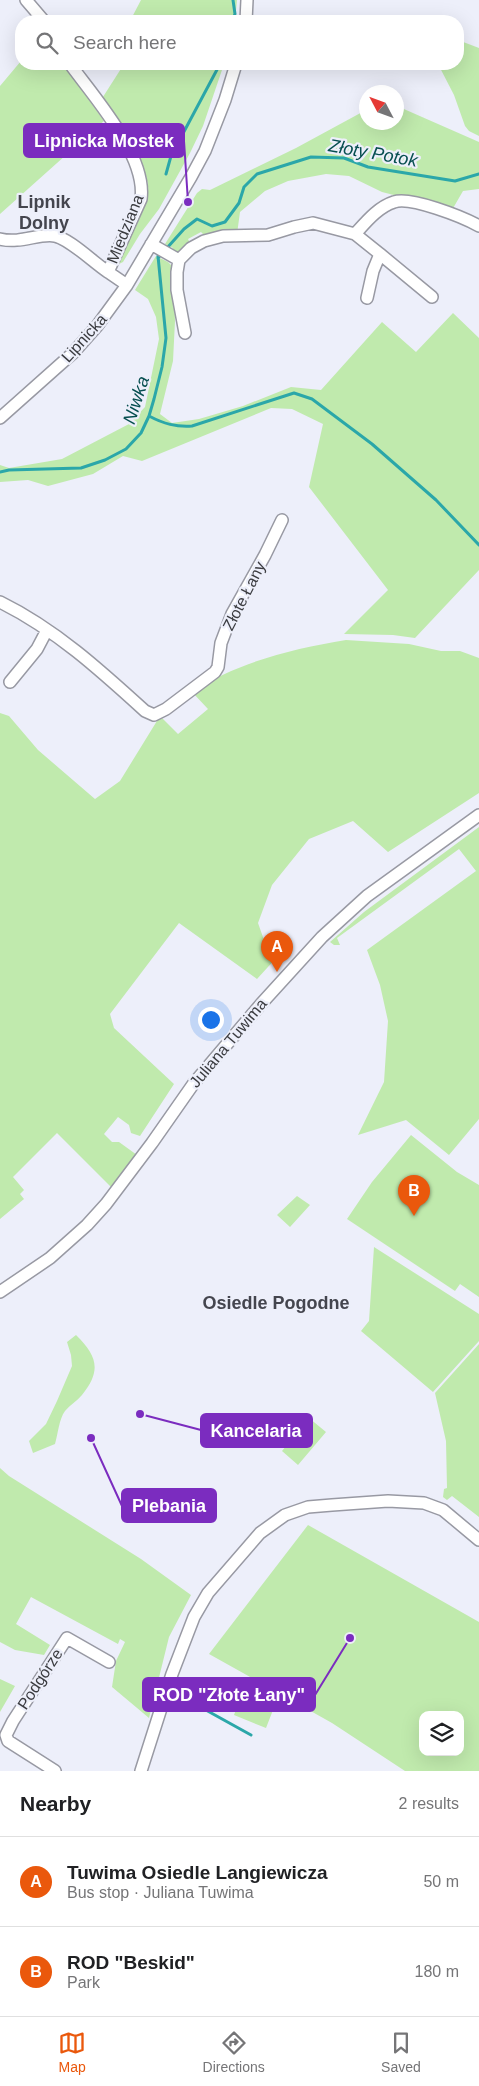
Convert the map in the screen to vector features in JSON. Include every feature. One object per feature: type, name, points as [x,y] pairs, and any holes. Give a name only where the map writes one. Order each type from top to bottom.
[{"type":"street","points":[[26,0],[39,15]]},
{"type":"street","points":[[246,15],[247,0]]},
{"type":"street","name":"Miedziana","points":[[74,70],[129,150],[140,178],[142,189],[140,199],[108,272],[127,285]]},
{"type":"street","name":"Lipnicka","points":[[0,418],[73,353],[97,326],[155,247],[204,151],[225,100],[234,70]]},
{"type":"street","points":[[355,234],[382,208],[399,200],[454,214],[479,226]]},
{"type":"street","points":[[176,258],[204,240],[223,236],[268,235],[299,225],[313,223],[355,234],[432,297]]},
{"type":"street","points":[[0,239],[21,241],[54,236],[73,246],[108,272]]},
{"type":"street","points":[[155,247],[176,258]]},
{"type":"street","points":[[367,298],[373,271],[380,254]]},
{"type":"street","points":[[176,258],[177,290],[185,333]]},
{"type":"street","name":"Złote Łany","points":[[0,602],[29,617],[89,660],[144,711],[154,715],[158,714],[215,672],[218,666],[221,643],[232,614],[282,520]]},
{"type":"street","points":[[10,682],[37,649],[47,630]]},
{"type":"street","name":"Juliana Tuwima","points":[[0,1292],[50,1258],[106,1204],[152,1144],[194,1082],[322,937],[367,896],[479,815]]},
{"type":"street","points":[[141,1771],[172,1674],[194,1617],[208,1593],[260,1533],[285,1515],[308,1507],[332,1504],[388,1501],[424,1503],[443,1510],[479,1540]]},
{"type":"street","name":"Podgórze","points":[[55,1771],[8,1741],[6,1735],[13,1720],[67,1638],[109,1662]]},
{"type":"green space","points":[[141,0],[237,0],[236,15],[133,15]]},
{"type":"green space","points":[[464,42],[479,48],[479,136],[469,131],[465,126],[454,95],[441,70],[464,70]]},
{"type":"green space","points":[[15,68],[15,70],[68,70],[104,121],[0,214],[0,86]]},
{"type":"green space","points":[[120,70],[222,70],[203,126],[190,153],[159,209],[140,234],[123,262],[119,264],[118,262],[143,209],[148,191],[147,181],[144,169],[131,144],[101,100]]},
{"type":"green space","points":[[404,109],[479,142],[479,189],[463,191],[452,210],[382,192],[349,176],[326,174],[288,181],[265,191],[240,212],[237,234],[206,237],[201,232],[188,239],[190,243],[182,251],[172,252],[173,248],[165,244],[197,193],[202,189],[210,190],[296,148],[359,114],[359,130],[404,130]]},
{"type":"green space","points":[[156,256],[173,267],[175,321],[173,361],[160,414],[172,423],[199,419],[243,406],[291,387],[321,390],[382,322],[416,352],[453,313],[479,338],[479,570],[415,638],[393,635],[344,634],[388,590],[309,487],[323,424],[292,409],[271,408],[142,461],[123,456],[93,474],[48,486],[28,480],[0,482],[0,465],[9,468],[62,459],[129,424],[145,407],[159,339],[156,317],[148,299],[135,290]]},
{"type":"green space","points":[[346,640],[409,644],[441,651],[460,651],[479,658],[479,793],[388,852],[353,821],[309,839],[272,885],[258,923],[264,940],[278,956],[257,979],[179,923],[110,1014],[114,1028],[174,1084],[140,1136],[131,1133],[129,1125],[118,1117],[104,1134],[112,1142],[119,1142],[137,1155],[111,1187],[57,1133],[13,1177],[24,1190],[20,1194],[24,1199],[0,1219],[0,713],[9,716],[38,750],[95,799],[120,781],[160,716],[178,734],[208,709],[192,692],[228,672],[266,658]]},
{"type":"green space","points":[[479,827],[479,1119],[449,1155],[406,1120],[358,1135],[384,1082],[388,1021],[380,985],[367,950],[476,871],[459,849],[337,938],[340,945],[334,945],[330,942],[364,912]]},
{"type":"green space","points":[[411,1135],[457,1172],[479,1185],[479,1297],[460,1284],[455,1291],[347,1219],[372,1182]]},
{"type":"green space","points":[[297,1196],[310,1205],[290,1227],[277,1215]]},
{"type":"green space","points":[[374,1247],[479,1314],[479,1341],[433,1392],[361,1331],[369,1321]]},
{"type":"green space","points":[[76,1335],[89,1350],[92,1357],[94,1371],[92,1378],[82,1395],[63,1414],[55,1444],[33,1453],[29,1441],[46,1424],[57,1401],[72,1366],[67,1342]]},
{"type":"green space","points":[[479,1344],[479,1517],[452,1496],[447,1500],[443,1497],[444,1489],[447,1488],[446,1441],[435,1393]]},
{"type":"green space","points":[[309,1418],[326,1432],[298,1465],[282,1451]]},
{"type":"green space","points":[[0,1468],[9,1476],[141,1559],[191,1595],[169,1637],[149,1718],[112,1687],[116,1661],[125,1642],[120,1639],[118,1644],[31,1597],[16,1624],[50,1645],[44,1655],[15,1650],[0,1642]]},
{"type":"green space","points":[[308,1525],[479,1622],[479,1771],[405,1771],[332,1723],[209,1654]]},
{"type":"green space","points":[[0,1679],[15,1686],[0,1712]]},
{"type":"green space","points":[[241,1696],[273,1710],[266,1728],[234,1715]]},
{"type":"waterway","name":"Niwka","points":[[233,0],[235,15]]},
{"type":"waterway","name":"Niwka","points":[[166,174],[171,156],[217,70]]},
{"type":"waterway","name":"Złoty Potok","points":[[158,258],[184,229],[197,219],[212,226],[225,222],[239,203],[244,187],[257,174],[311,157],[344,158],[368,167],[455,181],[479,174]]},
{"type":"waterway","name":"Niwka","points":[[0,472],[9,470],[81,468],[105,460],[126,449],[141,433],[154,399],[162,367],[166,338],[158,256]]},
{"type":"waterway","points":[[149,416],[170,424],[192,426],[294,393],[312,399],[372,444],[436,500],[479,545]]},
{"type":"waterway","points":[[182,1696],[201,1707]]},
{"type":"waterway","points":[[204,1709],[251,1735]]},
{"type":"place","name":"Lipnicka Mostek","points":[[188,202]]},
{"type":"place","name":"Tuwima Osiedle Langiewicza","points":[[277,972]]},
{"type":"place","name":"ROD \"Beskid\"","points":[[414,1216]]},
{"type":"place","name":"Kancelaria","points":[[140,1414]]},
{"type":"place","name":"Plebania","points":[[91,1438]]},
{"type":"place","name":"ROD \"Złote Łany\"","points":[[350,1638]]},
{"type":"district","name":"Lipnik Dolny","points":[[44,212]]},
{"type":"district","name":"Osiedle Pogodne","points":[[276,1303]]}]
